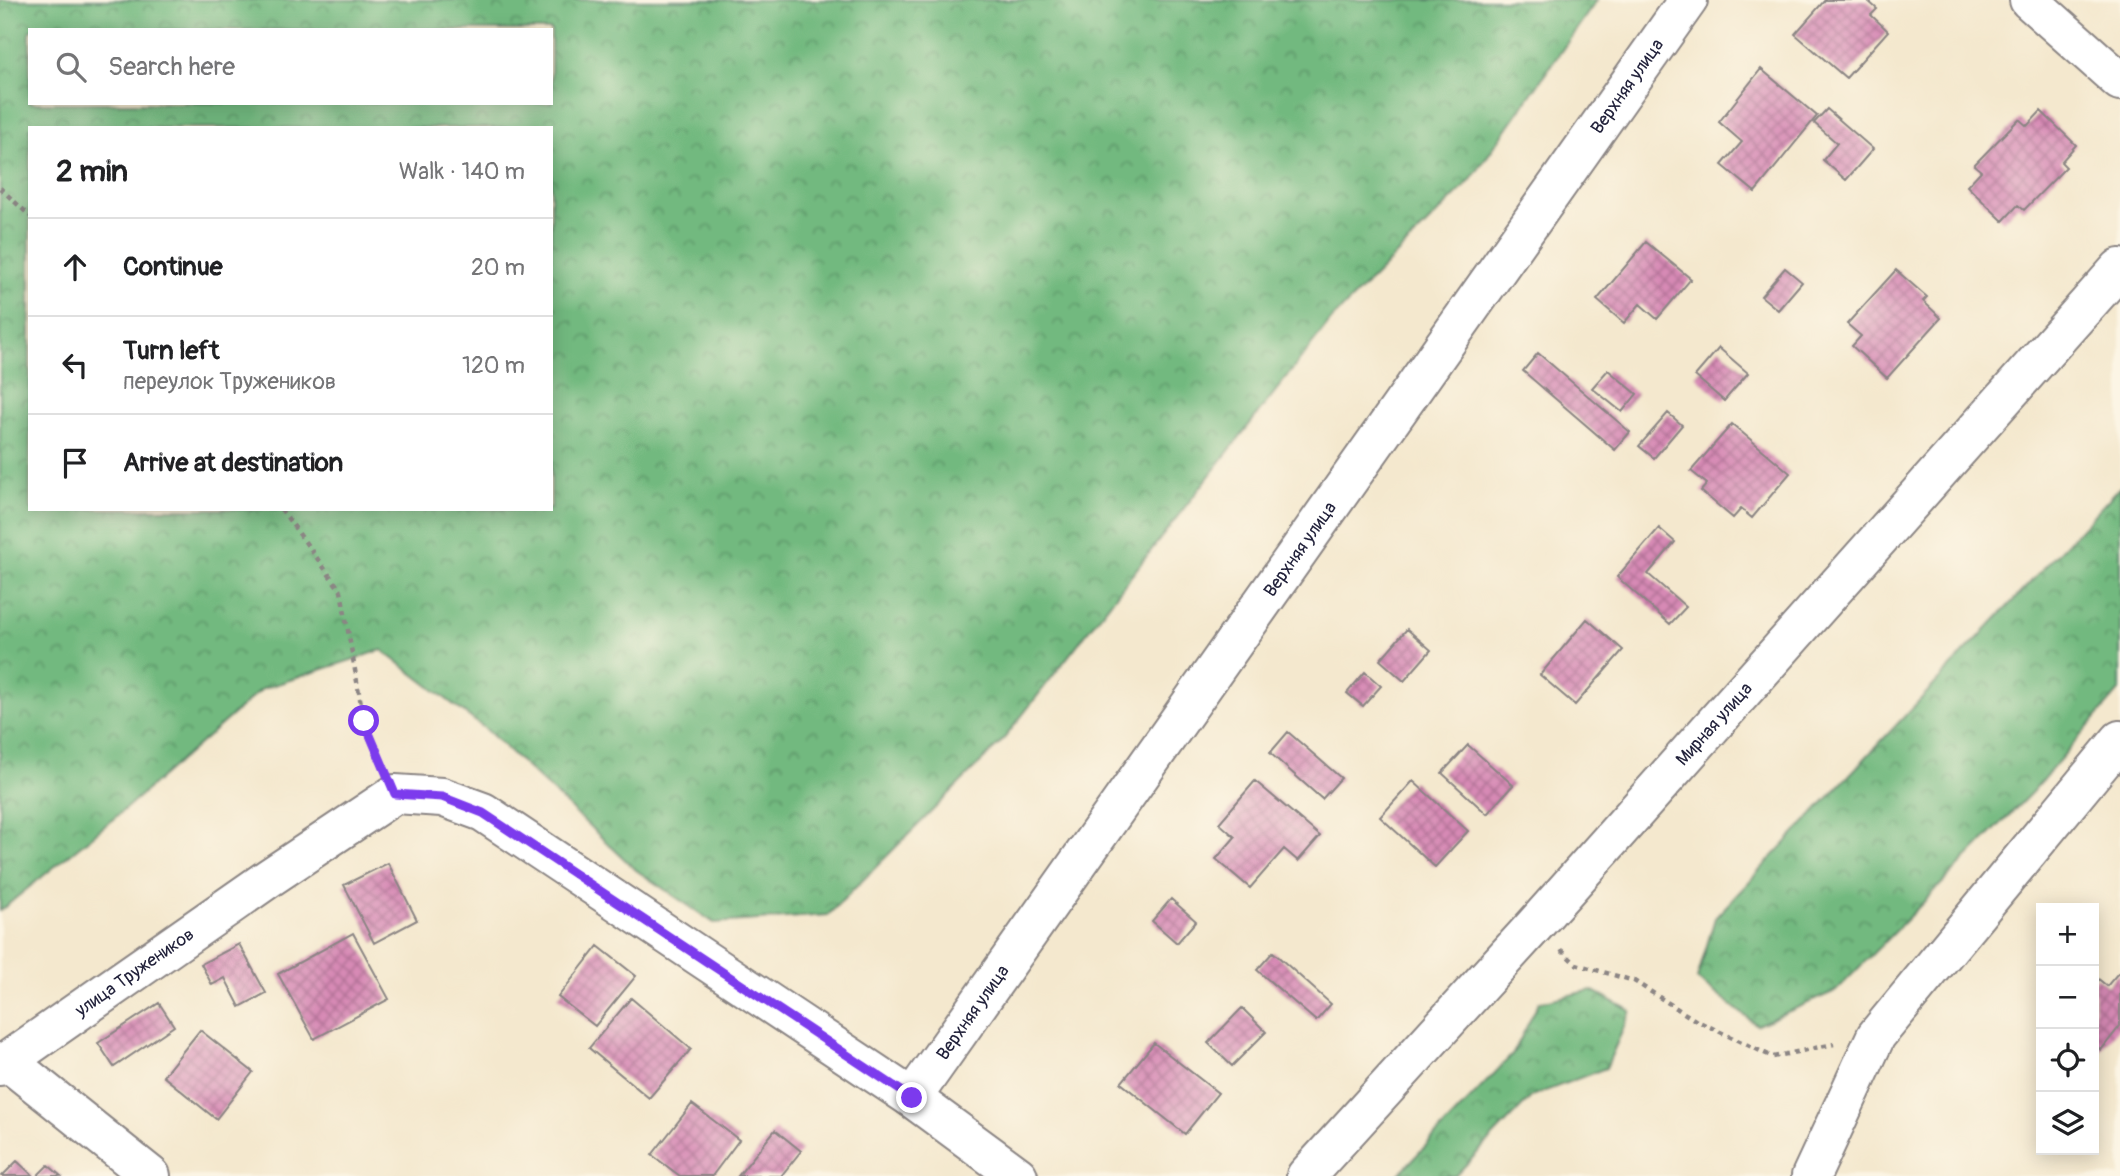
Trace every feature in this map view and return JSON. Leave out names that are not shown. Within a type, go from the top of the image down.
[{"type":"street","name":"Верхняя улица","points":[[912,1098],[1689,0]]},
{"type":"street","points":[[2029,0],[2120,81]]},
{"type":"street","name":"Мирная улица","points":[[1306,1176],[1534,926],[2120,268]]},
{"type":"street","points":[[1811,1176],[1876,1036],[2120,740]]},
{"type":"street","points":[[395,794],[442,797],[483,813],[912,1098],[1018,1176]]},
{"type":"street","name":"улица Тружеников","points":[[3,1063],[268,878],[395,794]]},
{"type":"street","points":[[3,1063],[151,1176]]},
{"type":"path","points":[[0,188],[28,214]]},
{"type":"path","points":[[282,511],[341,591],[364,721],[395,794]]},
{"type":"path","points":[[1534,926],[1576,964],[1633,981],[1695,1020],[1773,1057],[1876,1036]]},
{"type":"green space","points":[[0,0],[1597,0],[1470,181],[1332,319],[1002,741],[828,915],[714,923],[636,870],[488,731],[382,650],[262,689],[118,815],[0,911]]},
{"type":"green space","points":[[2120,487],[2120,690],[2032,792],[1836,991],[1757,1025],[1697,979],[1715,918]]},
{"type":"green space","points":[[1592,990],[1631,1011],[1606,1068],[1532,1096],[1455,1176],[1397,1176],[1513,1054],[1539,1002]]},
{"type":"building","points":[[1825,0],[1867,0],[1877,9],[1871,15],[1888,31],[1846,78],[1795,34]]},
{"type":"building","points":[[1761,69],[1817,116],[1755,192],[1722,165],[1742,142],[1719,122]]},
{"type":"building","points":[[1827,109],[1873,149],[1846,180],[1823,160],[1837,143],[1814,123]]},
{"type":"building","points":[[2041,111],[2076,145],[2061,162],[2066,167],[2024,210],[2018,205],[2003,221],[1967,186],[1981,171],[1974,165],[2019,119],[2027,126]]},
{"type":"building","points":[[1646,242],[1691,279],[1657,319],[1640,304],[1624,323],[1597,300]]},
{"type":"building","points":[[1785,268],[1802,282],[1778,310],[1761,296]]},
{"type":"building","points":[[1896,270],[1927,297],[1923,301],[1941,318],[1887,378],[1852,346],[1861,336],[1847,324]]},
{"type":"building","points":[[1719,348],[1748,373],[1724,401],[1695,376]]},
{"type":"building","points":[[1538,353],[1630,432],[1615,450],[1523,371]]},
{"type":"building","points":[[1608,370],[1637,394],[1622,412],[1592,388]]},
{"type":"building","points":[[1668,413],[1682,425],[1654,458],[1639,446]]},
{"type":"building","points":[[1732,424],[1790,473],[1752,518],[1741,509],[1733,518],[1701,491],[1707,484],[1691,471]]},
{"type":"building","points":[[1659,528],[1675,542],[1648,574],[1686,607],[1670,624],[1617,577]]},
{"type":"building","points":[[1587,619],[1623,650],[1575,705],[1540,675]]},
{"type":"building","points":[[1407,629],[1431,650],[1404,681],[1380,660]]},
{"type":"building","points":[[1365,672],[1381,686],[1363,706],[1347,693]]},
{"type":"building","points":[[1288,732],[1341,778],[1322,799],[1270,753]]},
{"type":"building","points":[[1468,745],[1513,785],[1487,814],[1442,773]]},
{"type":"building","points":[[1255,781],[1320,836],[1298,861],[1284,849],[1250,888],[1216,859],[1235,837],[1219,823]]},
{"type":"building","points":[[1413,781],[1468,831],[1435,867],[1380,817]]},
{"type":"building","points":[[388,863],[417,920],[374,943],[344,885]]},
{"type":"building","points":[[1171,899],[1196,921],[1177,943],[1152,921]]},
{"type":"building","points":[[353,933],[389,999],[314,1039],[278,974]]},
{"type":"building","points":[[239,944],[266,993],[240,1007],[225,978],[212,985],[201,964]]},
{"type":"building","points":[[598,946],[636,976],[595,1026],[558,997]]},
{"type":"building","points":[[1273,952],[1331,1004],[1316,1021],[1257,970]]},
{"type":"building","points":[[2120,974],[2120,1026],[2101,1050],[2099,979],[2107,986]]},
{"type":"building","points":[[631,998],[691,1049],[649,1098],[589,1048]]},
{"type":"building","points":[[159,1003],[174,1026],[114,1067],[98,1043]]},
{"type":"building","points":[[1242,1008],[1266,1032],[1232,1066],[1208,1043]]},
{"type":"building","points":[[200,1030],[253,1072],[216,1119],[163,1076]]},
{"type":"building","points":[[1154,1043],[1218,1093],[1185,1134],[1121,1083]]},
{"type":"building","points":[[692,1104],[739,1140],[712,1176],[680,1176],[652,1155]]},
{"type":"building","points":[[775,1130],[801,1151],[781,1176],[738,1176]]},
{"type":"building","points":[[17,1161],[33,1176],[2,1176]]},
{"type":"building","points":[[48,1165],[61,1176],[37,1176]]},
{"type":"route","points":[[364,721],[395,794],[442,797],[483,813],[912,1098]]}]
